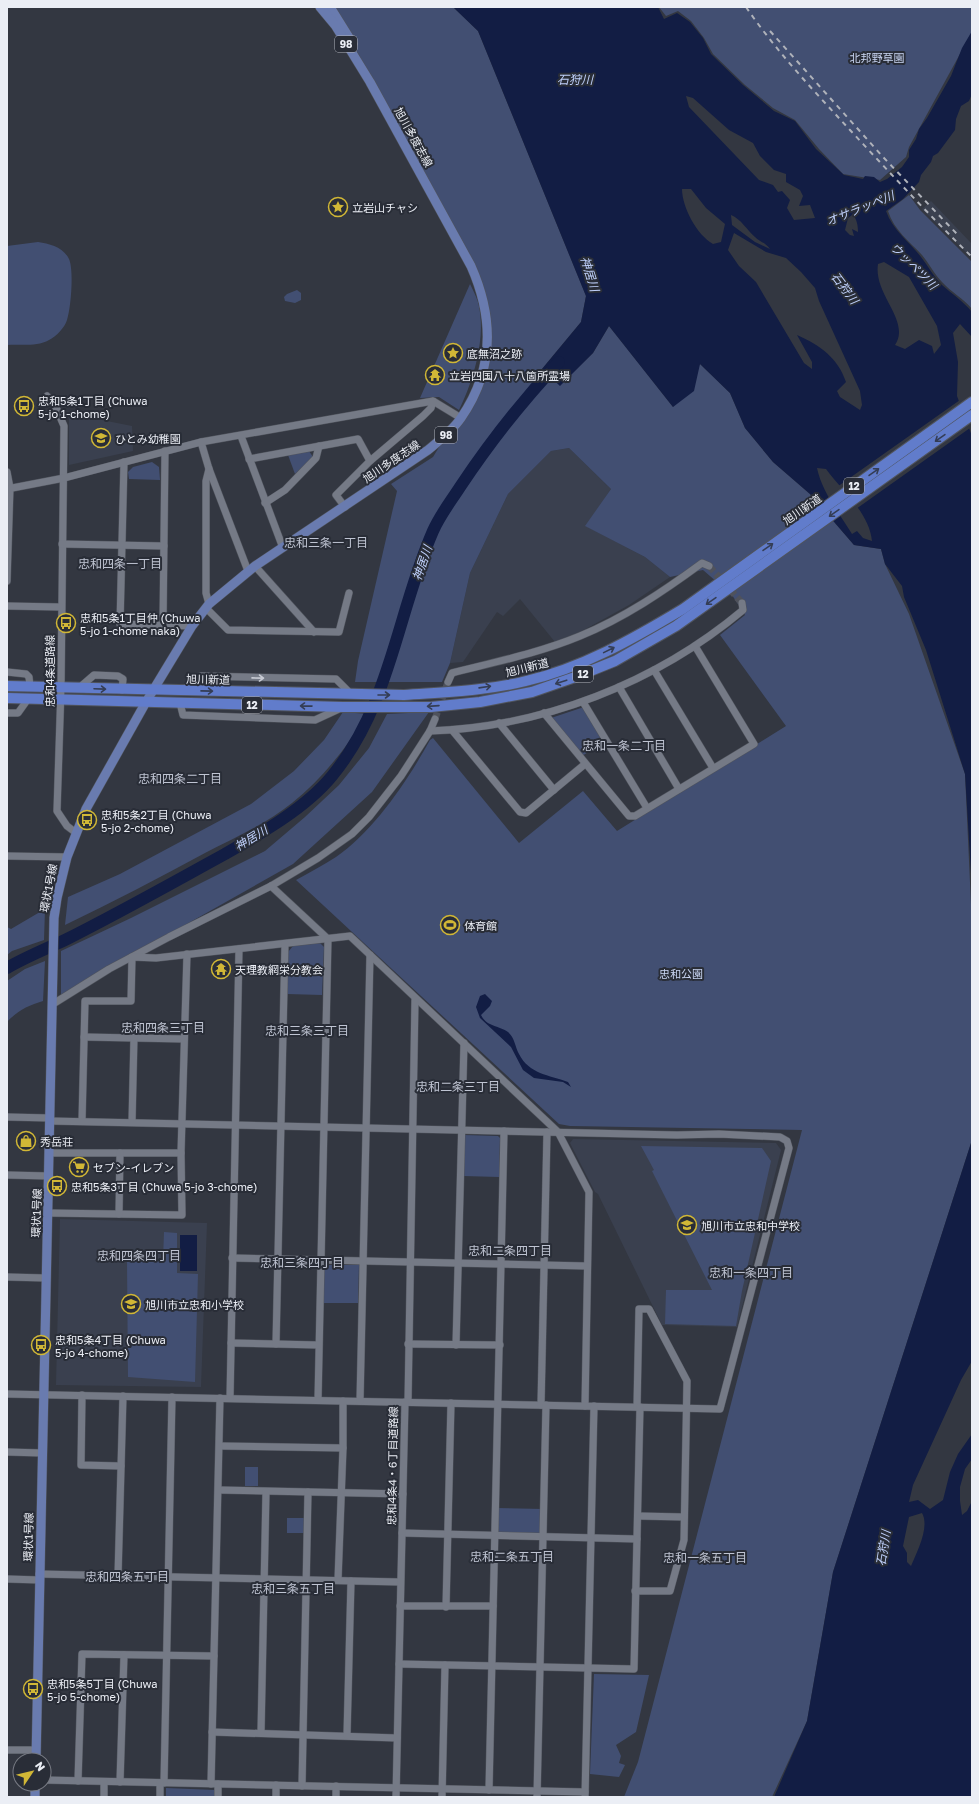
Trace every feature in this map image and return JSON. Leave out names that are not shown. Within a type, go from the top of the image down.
[{"type":"highway","name":"旭川新道","points":[[7,686],[122,690],[404,695],[457,692],[525,682],[576,666],[638,636],[682,609],[972,402]]},
{"type":"highway","name":"旭川新道","points":[[7,698],[343,707],[431,707],[480,702],[532,692],[578,676],[614,661],[645,645],[676,626],[972,415]]},
{"type":"main road","name":"旭川多度志線","points":[[154,690],[192,626],[208,606],[252,568],[284,548],[428,450],[447,434],[461,418],[473,398],[482,375],[488,352],[486,310],[480,286],[471,266],[370,82],[335,25],[320,7]]},
{"type":"main road","name":"旭川多度志線","points":[[330,7],[346,31],[366,69],[370,82]]},
{"type":"main road","name":"環状1号線","points":[[36,1750],[54,918],[57,898],[67,857],[86,809],[154,690]]},
{"type":"street","name":"忠和4条道路線","points":[[47,396],[55,405],[64,426],[60,607],[61,688],[57,811],[66,826],[76,832]]},
{"type":"street","points":[[345,507],[336,495],[370,461],[423,416],[431,408],[433,401]]},
{"type":"street","points":[[9,489],[64,478],[201,442],[433,401],[461,418]]},
{"type":"street","points":[[241,436],[265,503],[284,548]]},
{"type":"street","points":[[249,459],[358,439],[370,461]]},
{"type":"street","points":[[201,442],[209,468],[252,568],[314,632]]},
{"type":"street","points":[[265,503],[285,490],[316,458],[318,446]]},
{"type":"street","points":[[163,624],[165,451]]},
{"type":"street","points":[[124,462],[120,624],[192,626]]},
{"type":"street","points":[[209,468],[206,481],[206,593],[208,606],[228,630],[339,632],[349,593]]},
{"type":"street","points":[[7,472],[9,489],[7,581]]},
{"type":"street","points":[[62,544],[164,546]]},
{"type":"street","points":[[448,682],[452,673],[540,651],[581,636],[627,613],[671,586],[702,562],[709,566]]},
{"type":"street","points":[[430,731],[452,730],[499,723],[544,714],[582,702],[619,687],[654,670],[695,646],[743,610],[742,603]]},
{"type":"street","points":[[7,606],[60,607]]},
{"type":"street","points":[[544,714],[629,816],[635,816],[754,744],[695,646]]},
{"type":"street","points":[[654,670],[713,768]]},
{"type":"street","points":[[7,672],[26,674],[29,676],[30,686]]},
{"type":"street","points":[[182,691],[201,676],[336,679],[351,694]]},
{"type":"street","points":[[619,687],[680,789]]},
{"type":"street","points":[[7,713],[18,713],[28,699]]},
{"type":"street","points":[[582,702],[647,808]]},
{"type":"street","points":[[53,1004],[132,957],[271,886],[318,858],[352,834],[369,817],[401,776],[430,731],[435,719]]},
{"type":"street","points":[[499,723],[554,790]]},
{"type":"street","points":[[452,730],[520,812],[526,814],[585,764]]},
{"type":"street","points":[[7,856],[67,857]]},
{"type":"street","points":[[271,886],[328,939],[318,1400]]},
{"type":"street","points":[[132,957],[156,958],[350,936],[415,1000],[464,1043],[558,1132],[589,1192],[585,1406]]},
{"type":"street","points":[[276,1344],[285,944]]},
{"type":"street","points":[[230,1398],[239,948]]},
{"type":"street","points":[[48,1213],[182,1215],[181,1153],[187,954]]},
{"type":"street","points":[[360,1401],[370,955]]},
{"type":"street","points":[[82,1121],[84,1001],[132,1001],[132,957]]},
{"type":"street","points":[[7,1117],[82,1121],[281,1125],[366,1128],[413,1129],[461,1130],[547,1132],[558,1132],[778,1137],[786,1139],[789,1148],[788,1154],[720,1409],[406,1402],[413,1129],[415,1000]]},
{"type":"street","points":[[84,1037],[184,1039]]},
{"type":"street","points":[[132,1122],[134,1037]]},
{"type":"street","points":[[456,1345],[464,1043]]},
{"type":"street","points":[[489,1790],[504,1131]]},
{"type":"street","points":[[537,1794],[543,1537],[544,1265],[547,1132]]},
{"type":"street","points":[[50,1153],[181,1153]]},
{"type":"street","points":[[119,1214],[120,1153]]},
{"type":"street","points":[[7,1175],[49,1176]]},
{"type":"street","points":[[232,1258],[587,1266]]},
{"type":"street","points":[[7,1277],[46,1278]]},
{"type":"street","points":[[399,1664],[634,1669],[637,1539],[638,1516],[640,1309],[649,1309],[687,1381],[684,1540],[670,1590],[636,1591]]},
{"type":"street","points":[[231,1343],[318,1345]]},
{"type":"street","points":[[408,1344],[500,1345]]},
{"type":"street","name":"忠和4条4・6丁目道路線","points":[[7,1394],[406,1402],[402,1494],[396,1797]]},
{"type":"street","points":[[82,1395],[81,1465],[121,1466]]},
{"type":"street","points":[[118,1576],[123,1396]]},
{"type":"street","points":[[160,1797],[162,1783],[166,1656],[172,1397]]},
{"type":"street","points":[[218,1797],[215,1784],[212,1732],[219,1490],[220,1398]]},
{"type":"street","points":[[338,1580],[343,1448],[343,1401]]},
{"type":"street","points":[[446,1607],[451,1403]]},
{"type":"street","points":[[52,1780],[396,1787],[489,1790],[537,1794],[585,1794],[594,1406]]},
{"type":"street","points":[[220,1446],[343,1448]]},
{"type":"street","points":[[7,1452],[42,1453]]},
{"type":"street","points":[[219,1490],[402,1494]]},
{"type":"street","points":[[261,1733],[266,1492]]},
{"type":"street","points":[[302,1786],[308,1492]]},
{"type":"street","points":[[638,1516],[684,1517]]},
{"type":"street","points":[[402,1533],[637,1539]]},
{"type":"street","points":[[7,1579],[118,1576],[400,1582]]},
{"type":"street","points":[[347,1735],[351,1581]]},
{"type":"street","points":[[400,1606],[493,1606]]},
{"type":"street","points":[[78,1781],[82,1654],[214,1656]]},
{"type":"street","points":[[120,1782],[124,1655]]},
{"type":"street","points":[[442,1797],[445,1665]]},
{"type":"street","points":[[212,1732],[347,1735],[397,1738]]},
{"type":"street","points":[[7,1750],[36,1750]]},
{"type":"street","points":[[104,1782],[104,1797]]},
{"type":"street","points":[[276,1785],[276,1797]]},
{"type":"street","points":[[336,1786],[336,1797]]},
{"type":"shaded area","points":[[931,201],[972,244],[972,258],[922,209]]},
{"type":"shaded area","name":"ひとみ幼稚園","points":[[72,414],[132,426],[133,451],[69,465],[69,415]]},
{"type":"shaded area","points":[[569,448],[611,489],[586,526],[645,557],[670,577],[629,605],[573,636],[555,642],[520,599],[503,616],[497,612],[463,662],[450,663],[470,573],[508,494],[551,451]]},
{"type":"shaded area","name":"旭川市立忠和中学校","points":[[573,1139],[776,1143],[781,1150],[737,1327],[662,1325],[598,1194],[595,1192],[570,1143]]},
{"type":"shaded area","name":"旭川市立忠和小学校","points":[[60,1219],[207,1223],[201,1387],[56,1385]]},
{"type":"green space","name":"忠和公園","points":[[330,7],[453,7],[478,31],[586,296],[581,322],[542,369],[560,385],[593,353],[609,326],[673,407],[700,364],[730,393],[745,428],[773,462],[810,494],[854,545],[881,549],[885,564],[909,614],[965,774],[972,926],[971,1143],[833,1572],[807,1721],[772,1797],[624,1797],[638,1762],[802,1130],[570,1126],[559,1124],[296,880],[336,857],[364,833],[401,788],[430,740],[433,738],[519,843],[583,791],[617,831],[786,726],[720,635],[745,615],[732,595],[703,570],[670,577],[645,557],[585,526],[611,489],[569,448],[551,451],[508,494],[470,573],[450,663],[442,682],[355,682],[358,661],[397,491],[391,484],[433,457],[447,434],[461,418],[488,351],[480,286],[346,31]]},
{"type":"green space","name":"北邦野草園","points":[[659,7],[972,7],[972,32],[909,147],[906,157],[880,180],[843,174],[819,149],[795,120],[773,108],[745,85],[713,54],[704,38],[691,21],[678,11],[666,16]]},
{"type":"green space","points":[[909,195],[920,210],[972,262],[972,309],[939,279],[922,255],[902,235],[894,224],[888,211]]},
{"type":"green space","points":[[38,242],[52,245],[60,249],[69,259],[71,264],[70,307],[67,320],[62,329],[52,339],[39,344],[7,345],[7,246]]},
{"type":"green space","points":[[470,284],[478,302],[481,329],[480,343],[478,357],[470,385],[459,410],[439,397],[420,398]]},
{"type":"green space","points":[[297,290],[301,293],[301,300],[295,303],[285,301],[284,297],[287,294]]},
{"type":"green space","points":[[309,451],[313,457],[295,474],[288,455]]},
{"type":"green space","points":[[152,462],[159,467],[160,480],[129,479],[128,472],[133,467]]},
{"type":"green space","points":[[584,707],[604,742],[582,756],[551,718]]},
{"type":"green space","points":[[343,712],[368,714],[351,739],[324,773],[282,811],[250,830],[136,890],[65,925],[68,897],[120,874],[251,804],[294,771],[324,740]]},
{"type":"green space","points":[[429,712],[372,792],[293,864],[61,995],[61,951],[265,851],[305,817],[339,785],[369,748],[387,714]]},
{"type":"green space","points":[[45,909],[44,940],[12,951],[7,955],[7,927],[11,929]]},
{"type":"green space","points":[[320,943],[324,947],[322,995],[287,994],[288,952],[293,946]]},
{"type":"green space","points":[[45,961],[43,1001],[24,1009],[7,1022],[7,981],[25,969]]},
{"type":"green space","points":[[464,1135],[498,1136],[500,1138],[499,1177],[463,1176]]},
{"type":"green space","points":[[641,1146],[762,1148],[771,1161],[742,1291],[736,1326],[665,1324],[666,1290],[712,1290]]},
{"type":"green space","points":[[164,1232],[177,1233],[177,1273],[198,1274],[195,1382],[128,1377],[127,1261],[163,1261]]},
{"type":"green space","points":[[324,1265],[359,1265],[358,1303],[323,1303]]},
{"type":"green space","points":[[245,1467],[258,1467],[258,1486],[245,1486]]},
{"type":"green space","points":[[495,1508],[543,1509],[543,1537],[494,1536]]},
{"type":"green space","points":[[287,1518],[304,1518],[304,1533],[287,1533]]},
{"type":"green space","points":[[594,1674],[649,1675],[636,1732],[616,1745],[621,1756],[619,1763],[625,1765],[619,1777],[590,1774]]},
{"type":"green space","points":[[166,1788],[215,1790],[214,1797],[166,1797]]},
{"type":"water","name":"石狩川","points":[[453,7],[658,7],[664,19],[677,13],[690,22],[703,38],[711,54],[743,85],[774,111],[795,121],[816,149],[844,175],[863,179],[865,176],[874,177],[880,182],[887,179],[902,167],[909,157],[909,150],[916,139],[919,129],[951,76],[962,48],[972,31],[972,94],[969,101],[961,106],[956,119],[955,130],[938,153],[933,156],[931,162],[921,175],[919,182],[903,199],[886,211],[897,230],[924,260],[939,282],[965,304],[972,312],[972,337],[960,324],[953,333],[958,362],[957,396],[972,436],[972,890],[965,774],[926,650],[904,597],[902,586],[885,564],[881,549],[854,545],[810,494],[773,462],[745,428],[730,393],[700,364],[694,391],[673,407],[609,326],[593,353],[560,386],[542,369],[581,322],[586,296],[478,31]],"holes":[[[686,96],[693,98],[729,130],[753,143],[760,156],[774,170],[786,174],[786,182],[800,190],[803,196],[799,206],[810,205],[815,218],[794,220],[787,208],[790,200],[782,191],[778,192],[773,185],[759,180],[689,107]],[[682,189],[691,189],[706,208],[725,224],[721,242],[713,244],[701,234],[692,220],[685,204]],[[731,215],[738,219],[755,237],[767,245],[770,249],[755,242],[732,225]],[[852,215],[854,216],[858,232],[852,229],[854,236],[850,235],[845,230],[848,218]],[[734,233],[766,252],[786,258],[815,288],[819,301],[860,391],[862,405],[860,410],[840,397],[837,391],[846,382],[843,374],[833,359],[821,348],[797,335],[812,362],[812,369],[804,363],[756,282],[739,266],[728,250]],[[884,262],[909,277],[937,326],[941,345],[934,354],[932,346],[919,340],[905,349],[895,345],[899,336],[898,325],[896,317],[883,292],[878,274],[878,264]],[[817,468],[826,469],[854,502],[866,521],[870,530],[872,541],[863,538],[857,531],[852,534],[823,485]]]},
{"type":"water","points":[[485,994],[492,1001],[490,1006],[481,1015],[483,1019],[510,1034],[519,1054],[528,1066],[540,1073],[568,1082],[571,1087],[563,1082],[534,1078],[523,1070],[511,1047],[480,1018],[476,1007],[480,996]]},
{"type":"water","name":"石狩川","points":[[972,1133],[972,1361],[961,1380],[913,1485],[909,1502],[918,1500],[930,1509],[943,1500],[950,1472],[958,1454],[972,1434],[972,1459],[965,1469],[960,1487],[960,1501],[962,1515],[967,1511],[972,1501],[972,1797],[774,1797],[807,1721],[833,1572],[971,1143]],"holes":[[[922,1513],[924,1519],[924,1532],[922,1540],[911,1566],[907,1562],[907,1553],[903,1546],[909,1517]]]},
{"type":"water","points":[[180,1235],[197,1235],[197,1271],[180,1271]]},
{"type":"pier","points":[[960,400],[970,428],[856,509],[837,487]]},
{"type":"waterway","name":"神居川","points":[[7,968],[105,919],[239,846],[282,820],[309,799],[332,776],[352,748],[368,719],[391,657],[421,562],[439,519],[471,470],[495,438],[519,407],[559,362]]},
{"type":"tunnel","points":[[709,566],[742,603]]},
{"type":"tunnel","points":[[435,719],[448,682]]},
{"type":"railway","points":[[746,7],[809,86],[910,194],[972,257]]},
{"type":"railway","points":[[770,31],[883,157],[957,234]]},
{"type":"place","name":"立岩山チャシ","points":[[338,207]]},
{"type":"place","name":"底無沼之跡","points":[[453,353]]},
{"type":"place","name":"立岩四国八十八箇所霊場","points":[[435,375]]},
{"type":"place","name":"忠和5条1丁目 (Chuwa 5-jo 1-chome)","points":[[24,406]]},
{"type":"place","name":"ひとみ幼稚園","points":[[101,438]]},
{"type":"place","name":"忠和5条1丁目仲 (Chuwa 5-jo 1-chome naka)","points":[[66,623]]},
{"type":"place","name":"忠和5条2丁目 (Chuwa 5-jo 2-chome)","points":[[87,820]]},
{"type":"place","name":"体育館","points":[[450,925]]},
{"type":"place","name":"天理教網栄分教会","points":[[221,969]]},
{"type":"place","name":"秀岳荘","points":[[26,1141]]},
{"type":"place","name":"セブン-イレブン","points":[[79,1167]]},
{"type":"place","name":"忠和5条3丁目 (Chuwa 5-jo 3-chome)","points":[[57,1186]]},
{"type":"place","name":"旭川市立忠和中学校","points":[[687,1225]]},
{"type":"place","name":"旭川市立忠和小学校","points":[[131,1304]]},
{"type":"place","name":"忠和5条4丁目 (Chuwa 5-jo 4-chome)","points":[[41,1345]]},
{"type":"place","name":"忠和5条5丁目 (Chuwa 5-jo 5-chome)","points":[[33,1689]]},
{"type":"district","name":"忠和三条一丁目","points":[[326,542]]},
{"type":"district","name":"忠和四条一丁目","points":[[120,563]]},
{"type":"district","name":"忠和一条二丁目","points":[[624,745]]},
{"type":"district","name":"忠和四条二丁目","points":[[180,778]]},
{"type":"district","name":"忠和四条三丁目","points":[[163,1027]]},
{"type":"district","name":"忠和三条三丁目","points":[[307,1030]]},
{"type":"district","name":"忠和二条三丁目","points":[[458,1086]]},
{"type":"district","name":"忠和二条四丁目","points":[[510,1250]]},
{"type":"district","name":"忠和四条四丁目","points":[[139,1255]]},
{"type":"district","name":"忠和三条四丁目","points":[[302,1262]]},
{"type":"district","name":"忠和一条四丁目","points":[[751,1272]]},
{"type":"district","name":"忠和二条五丁目","points":[[512,1556]]},
{"type":"district","name":"忠和一条五丁目","points":[[705,1557]]},
{"type":"district","name":"忠和四条五丁目","points":[[127,1576]]},
{"type":"district","name":"忠和三条五丁目","points":[[293,1588]]},
{"type":"water label","name":"オサラッペ川","points":[[860,208]]},
{"type":"water label","name":"ウッペツ川","points":[[914,266]]}]
